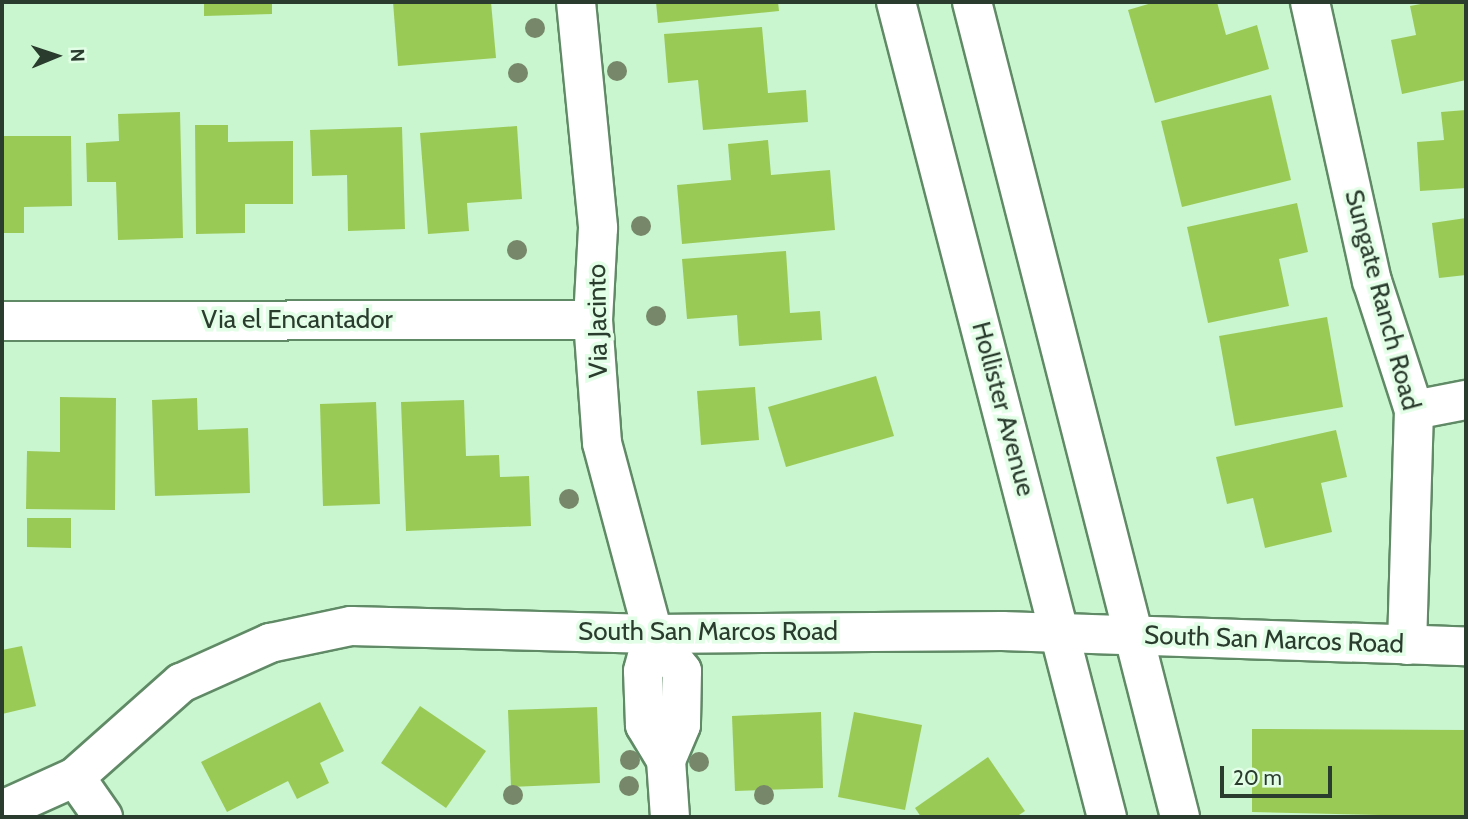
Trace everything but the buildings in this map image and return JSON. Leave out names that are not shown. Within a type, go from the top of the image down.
[{"type":"street","name":"Via Jacinto","points":[[576,2],[598,228],[593,320],[602,443],[653,634]]},
{"type":"street","name":"Hollister Avenue","points":[[896,2],[1062,633],[1107,817]]},
{"type":"street","points":[[972,2],[1180,817]]},
{"type":"street","name":"Sungate Ranch Road","points":[[1310,2],[1372,281],[1414,410],[1407,645]]},
{"type":"street","name":"Via el Encantador","points":[[2,321],[593,320]]},
{"type":"street","points":[[1414,410],[1466,400]]},
{"type":"street","name":"South San Marcos Road","points":[[2,810],[75,777],[181,683],[270,642],[351,626],[653,634],[1062,633],[1466,646]]},
{"type":"street","points":[[653,634],[643,671],[645,725],[666,760],[670,817]]},
{"type":"street","points":[[75,777],[103,817]]}]
